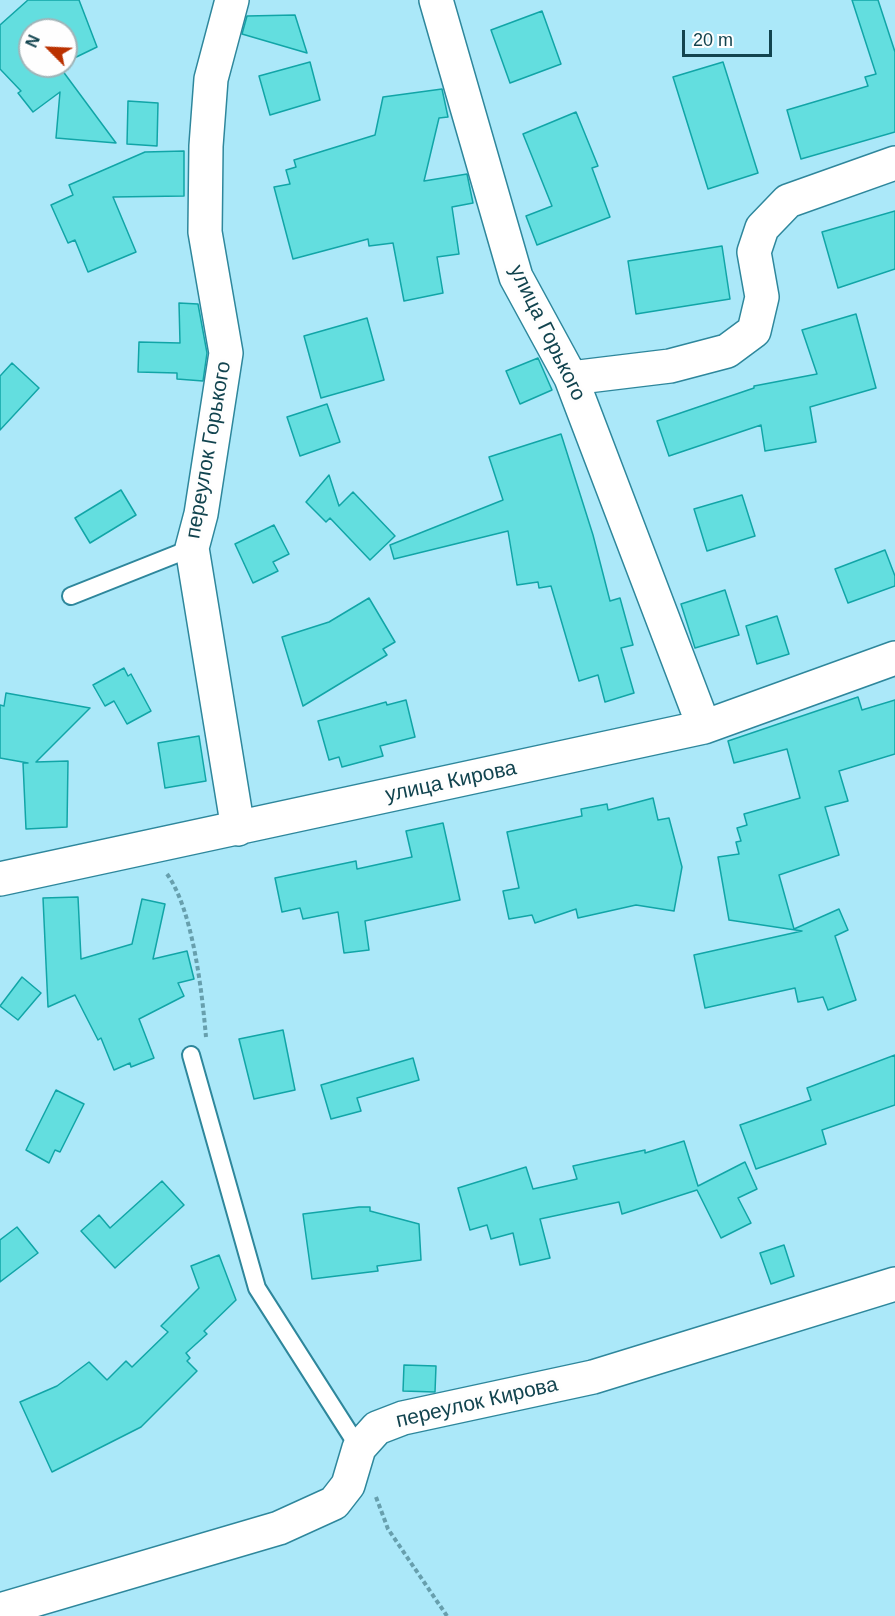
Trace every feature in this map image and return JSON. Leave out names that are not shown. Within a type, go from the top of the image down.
[{"type":"street","name":"переулок Горького","points":[[232,0],[211,79],[206,146],[205,232],[226,353],[201,514],[192,548],[238,829]]},
{"type":"street","name":"улица Горького","points":[[436,0],[516,277],[571,378],[704,727]]},
{"type":"street","points":[[571,378],[670,366],[727,351],[754,331],[762,297],[754,252],[762,228],[788,201],[895,163]]},
{"type":"street","name":"улица Кирова","points":[[0,879],[704,727],[895,658]]},
{"type":"street","name":"переулок Кирова","points":[[0,1610],[288,1524],[334,1503],[348,1485],[359,1448],[377,1428],[403,1418],[593,1377],[895,1284]]},
{"type":"lane","points":[[71,596],[192,548]]},
{"type":"lane","points":[[191,1055],[257,1288],[359,1448]]},
{"type":"path","points":[[148,848],[172,881],[186,915],[201,989],[206,1037],[196,1073]]},
{"type":"path","points":[[359,1448],[388,1529],[447,1616]]},
{"type":"building","points":[[28,0],[79,0],[97,47],[78,56],[78,18],[18,18],[18,78],[68,78],[116,143],[56,138],[60,92],[33,112],[18,93],[21,91],[0,69],[0,25]]},
{"type":"building","points":[[852,0],[878,0],[895,52],[895,132],[801,159],[787,110],[868,86],[865,77],[876,74]]},
{"type":"building","points":[[542,11],[561,64],[510,83],[491,30]]},
{"type":"building","points":[[295,15],[307,53],[242,34],[247,16]]},
{"type":"building","points":[[310,62],[320,100],[270,115],[259,76]]},
{"type":"building","points":[[723,62],[758,173],[708,189],[673,77]]},
{"type":"building","points":[[442,89],[448,117],[439,118],[424,181],[467,174],[473,203],[452,207],[459,254],[437,257],[443,293],[404,301],[393,243],[369,246],[368,239],[293,259],[274,187],[290,184],[286,170],[296,167],[294,160],[375,135],[383,97]]},
{"type":"building","points":[[128,101],[158,103],[157,146],[127,144]]},
{"type":"building","points":[[576,112],[598,166],[592,168],[610,217],[537,245],[526,216],[552,206],[523,134]]},
{"type":"building","points":[[184,151],[184,196],[113,197],[136,252],[88,272],[75,240],[68,243],[51,205],[73,195],[69,185],[145,152]]},
{"type":"building","points":[[895,211],[895,269],[838,288],[822,232]]},
{"type":"building","points":[[722,246],[730,299],[636,314],[628,261]]},
{"type":"building","points":[[179,303],[198,304],[207,353],[203,381],[177,379],[177,373],[138,372],[139,342],[180,343]]},
{"type":"building","points":[[856,314],[876,388],[810,407],[816,442],[765,451],[761,425],[669,456],[657,421],[754,388],[754,386],[817,374],[802,330]]},
{"type":"building","points":[[367,318],[384,380],[321,398],[304,336]]},
{"type":"building","points":[[538,358],[552,390],[520,404],[506,371]]},
{"type":"building","points":[[12,363],[39,388],[0,430],[0,376]]},
{"type":"building","points":[[327,404],[340,442],[300,456],[287,417]]},
{"type":"building","points":[[561,434],[593,535],[610,601],[620,598],[633,645],[621,648],[634,693],[605,702],[598,675],[579,681],[551,586],[539,588],[538,582],[517,585],[508,531],[394,559],[390,545],[503,500],[489,457]]},
{"type":"building","points":[[329,475],[339,506],[353,492],[395,536],[370,560],[330,518],[326,522],[306,502]]},
{"type":"building","points":[[121,490],[136,515],[90,543],[75,518]]},
{"type":"building","points":[[742,495],[755,536],[707,551],[694,509]]},
{"type":"building","points":[[274,525],[289,554],[273,562],[278,571],[253,583],[235,544]]},
{"type":"building","points":[[885,550],[895,576],[895,586],[848,603],[835,569]]},
{"type":"building","points":[[725,590],[739,635],[695,648],[681,604]]},
{"type":"building","points":[[369,598],[395,642],[383,649],[387,655],[303,706],[282,637],[329,622]]},
{"type":"building","points":[[777,616],[789,654],[757,664],[746,626]]},
{"type":"building","points":[[124,668],[128,676],[131,674],[151,711],[127,724],[114,701],[105,706],[93,685]]},
{"type":"building","points":[[6,693],[90,708],[36,762],[68,761],[67,827],[26,829],[23,763],[28,763],[0,758],[0,705],[4,706]]},
{"type":"building","points":[[858,697],[862,710],[895,700],[895,754],[839,771],[848,801],[825,807],[839,855],[779,875],[794,929],[839,909],[848,930],[835,936],[856,1000],[828,1010],[823,997],[798,1002],[795,988],[705,1008],[694,955],[802,931],[729,920],[718,857],[739,854],[736,842],[741,841],[737,828],[747,825],[744,814],[800,798],[787,749],[734,763],[728,741]]},
{"type":"building","points":[[406,700],[415,737],[380,746],[383,756],[342,767],[339,757],[329,760],[318,721],[386,702],[387,705]]},
{"type":"building","points":[[199,736],[206,781],[165,788],[158,743]]},
{"type":"building","points":[[653,798],[658,820],[669,818],[682,867],[674,911],[636,905],[578,918],[576,909],[535,923],[532,915],[509,919],[503,891],[519,888],[507,832],[582,816],[581,809],[607,804],[608,810]]},
{"type":"building","points":[[443,823],[460,900],[365,921],[369,950],[344,953],[338,912],[303,919],[300,908],[282,912],[275,878],[356,861],[357,869],[412,857],[406,831]]},
{"type":"building","points":[[78,897],[81,959],[132,944],[142,899],[165,904],[153,959],[187,951],[194,979],[178,983],[184,996],[139,1019],[154,1058],[131,1067],[130,1063],[114,1070],[101,1038],[98,1040],[75,995],[48,1007],[43,898]]},
{"type":"building","points":[[22,977],[41,993],[18,1020],[0,1006]]},
{"type":"building","points":[[283,1030],[295,1090],[254,1099],[239,1039]]},
{"type":"building","points":[[895,1055],[895,1105],[822,1130],[826,1144],[756,1169],[740,1125],[811,1100],[807,1088]]},
{"type":"building","points":[[413,1058],[419,1080],[357,1098],[361,1111],[331,1119],[321,1085]]},
{"type":"building","points":[[56,1090],[84,1104],[60,1152],[55,1150],[49,1163],[26,1150]]},
{"type":"building","points":[[684,1141],[698,1186],[745,1162],[757,1189],[738,1198],[751,1223],[721,1238],[697,1190],[622,1214],[619,1202],[540,1219],[550,1258],[520,1265],[513,1233],[491,1239],[487,1225],[470,1230],[458,1188],[526,1167],[533,1189],[577,1179],[573,1166],[645,1150],[645,1153]]},
{"type":"building","points":[[162,1181],[184,1205],[115,1268],[81,1231],[99,1215],[110,1228]]},
{"type":"building","points":[[370,1207],[370,1211],[419,1224],[421,1260],[377,1266],[378,1271],[312,1279],[303,1214]]},
{"type":"building","points":[[17,1227],[38,1253],[0,1282],[0,1240]]},
{"type":"building","points":[[784,1245],[794,1276],[771,1284],[760,1253]]},
{"type":"building","points":[[219,1255],[236,1300],[204,1331],[207,1334],[186,1353],[190,1358],[187,1361],[197,1371],[141,1427],[52,1472],[20,1402],[57,1386],[89,1362],[107,1380],[126,1361],[132,1367],[168,1332],[161,1326],[199,1288],[191,1266]]},
{"type":"building","points":[[404,1365],[436,1366],[435,1392],[403,1391]]}]
